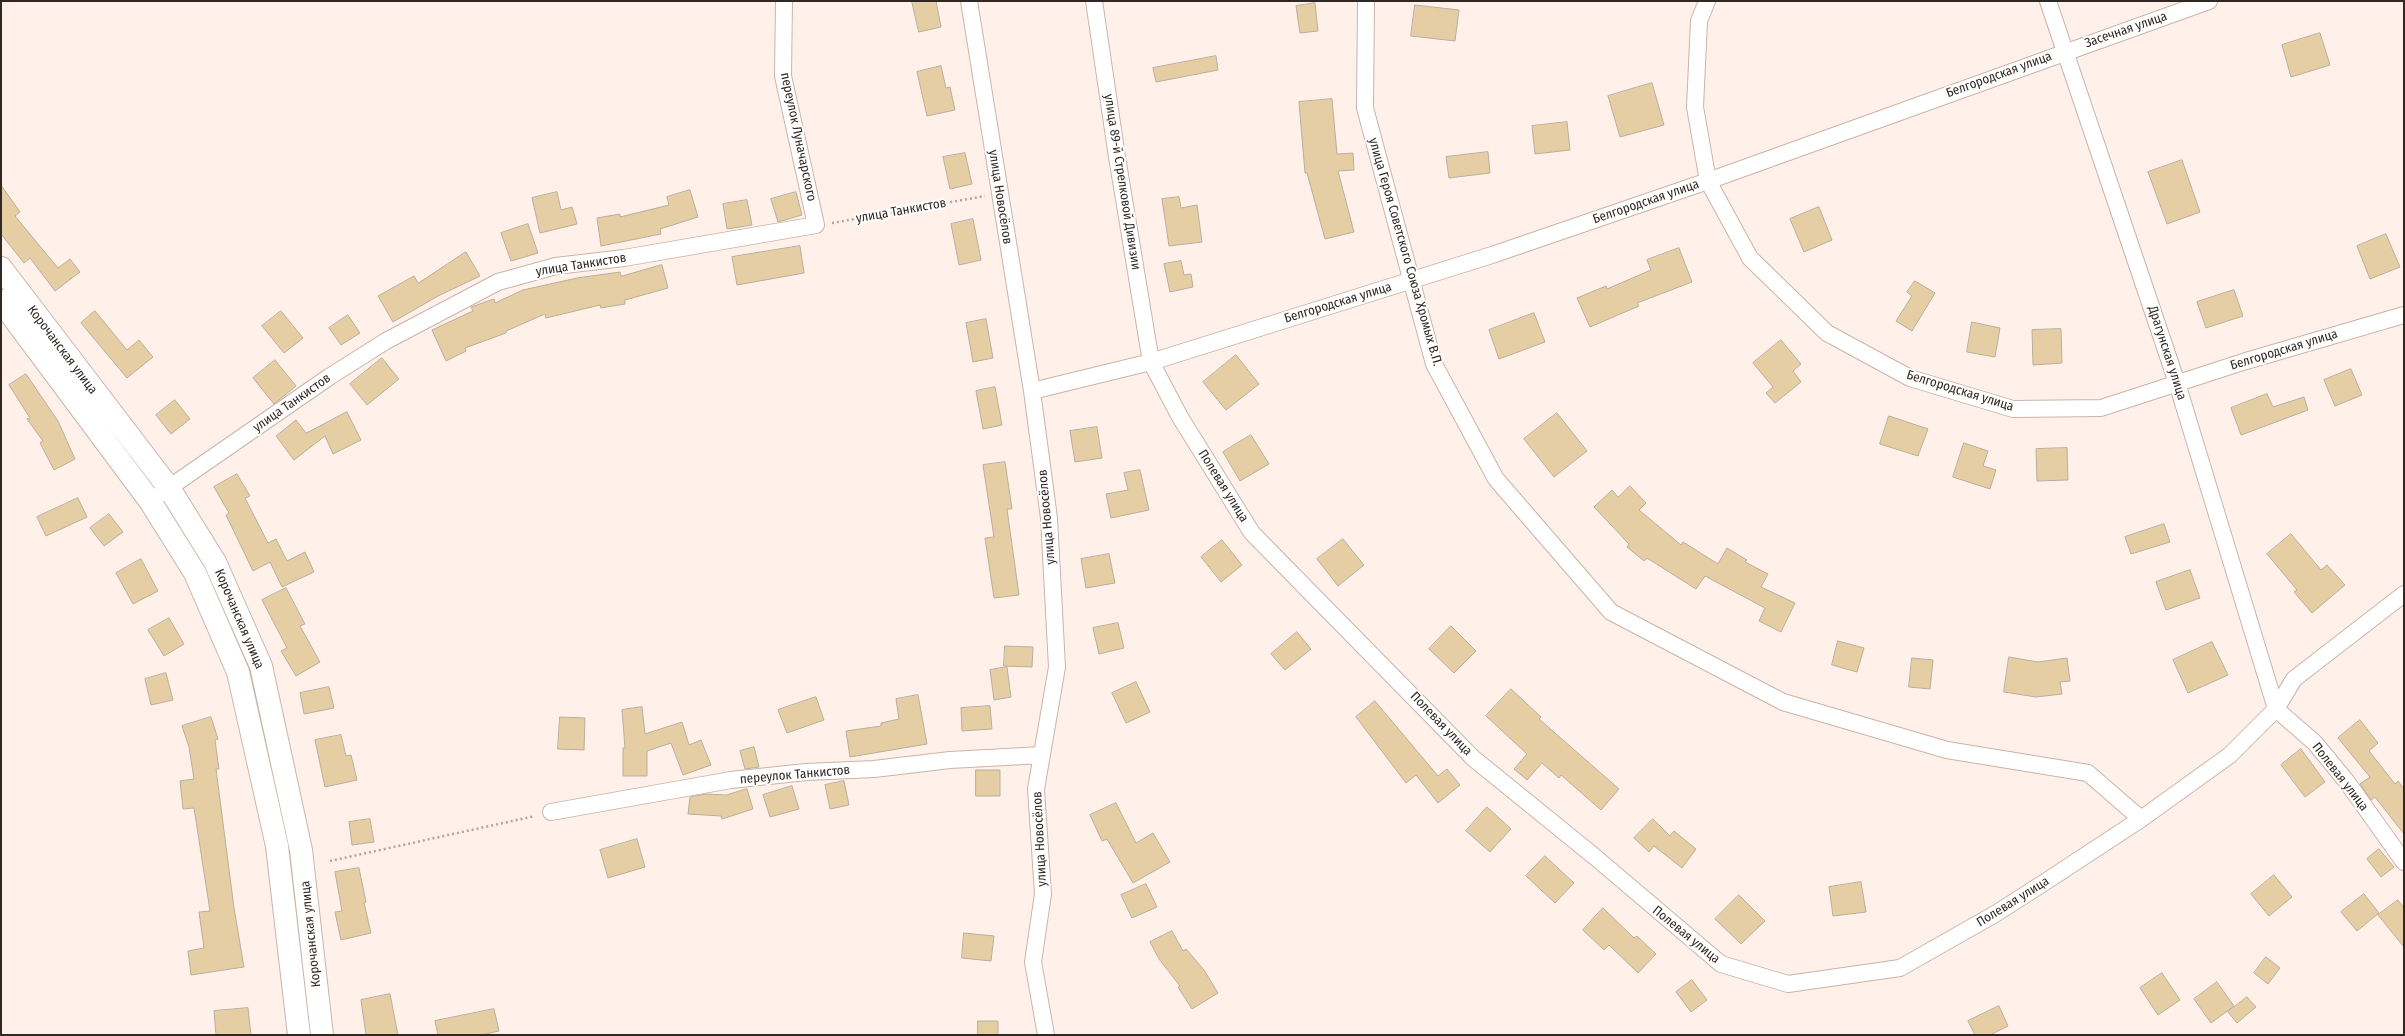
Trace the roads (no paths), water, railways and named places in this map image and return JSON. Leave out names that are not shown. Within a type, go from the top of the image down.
[{"type":"main road","name":"Корочанская улица","points":[[1,268],[169,488],[215,562],[261,666],[301,850],[322,1035]]},
{"type":"main road","name":"Корочанская улица","points":[[1,300],[150,501],[195,573],[238,672],[277,846],[299,1035]]},
{"type":"street","name":"переулок Луначарского","points":[[784,1],[783,76],[816,225]]},
{"type":"street","name":"улица Новосёлов","points":[[968,1],[1032,391],[1049,518],[1057,667],[1036,789],[1043,894],[1033,962],[1046,1035]]},
{"type":"street","name":"улица 89-й Стрелковой Дивизии","points":[[1094,1],[1117,157],[1151,362]]},
{"type":"street","name":"улица Героя Советского Союза Хромых В.П.","points":[[1366,1],[1365,108],[1396,218],[1410,281],[1434,364],[1496,479],[1611,612],[1783,702],[1947,750],[2088,773],[2141,819]]},
{"type":"street","name":"Белгородская улица","points":[[1707,1],[1699,21],[1695,107],[1708,181],[1750,258],[1827,334],[1910,378],[2013,409],[2101,408],[2177,383],[2404,315]]},
{"type":"street","name":"Драгунская улица","points":[[2048,1],[2177,383],[2276,709]]},
{"type":"street","name":"Засечная улица","points":[[2065,51],[2209,1]]},
{"type":"street","name":"Белгородская улица","points":[[1032,391],[1151,362],[1492,255],[1708,181],[2065,51]]},
{"type":"street","name":"улица Танкистов","points":[[150,501],[329,377],[386,341],[498,282],[556,266],[624,258],[816,225]]},
{"type":"street","name":"Полевая улица","points":[[1151,362],[1180,417],[1252,533],[1473,758],[1595,857],[1721,964],[1788,984],[1900,968],[1995,914],[2141,819],[2230,755],[2276,709],[2315,743],[2347,782],[2404,862]]},
{"type":"street","points":[[2276,709],[2294,678],[2404,594]]},
{"type":"street","name":"переулок Танкистов","points":[[551,812],[731,780],[806,772],[874,769],[950,760],[1042,755]]}]
